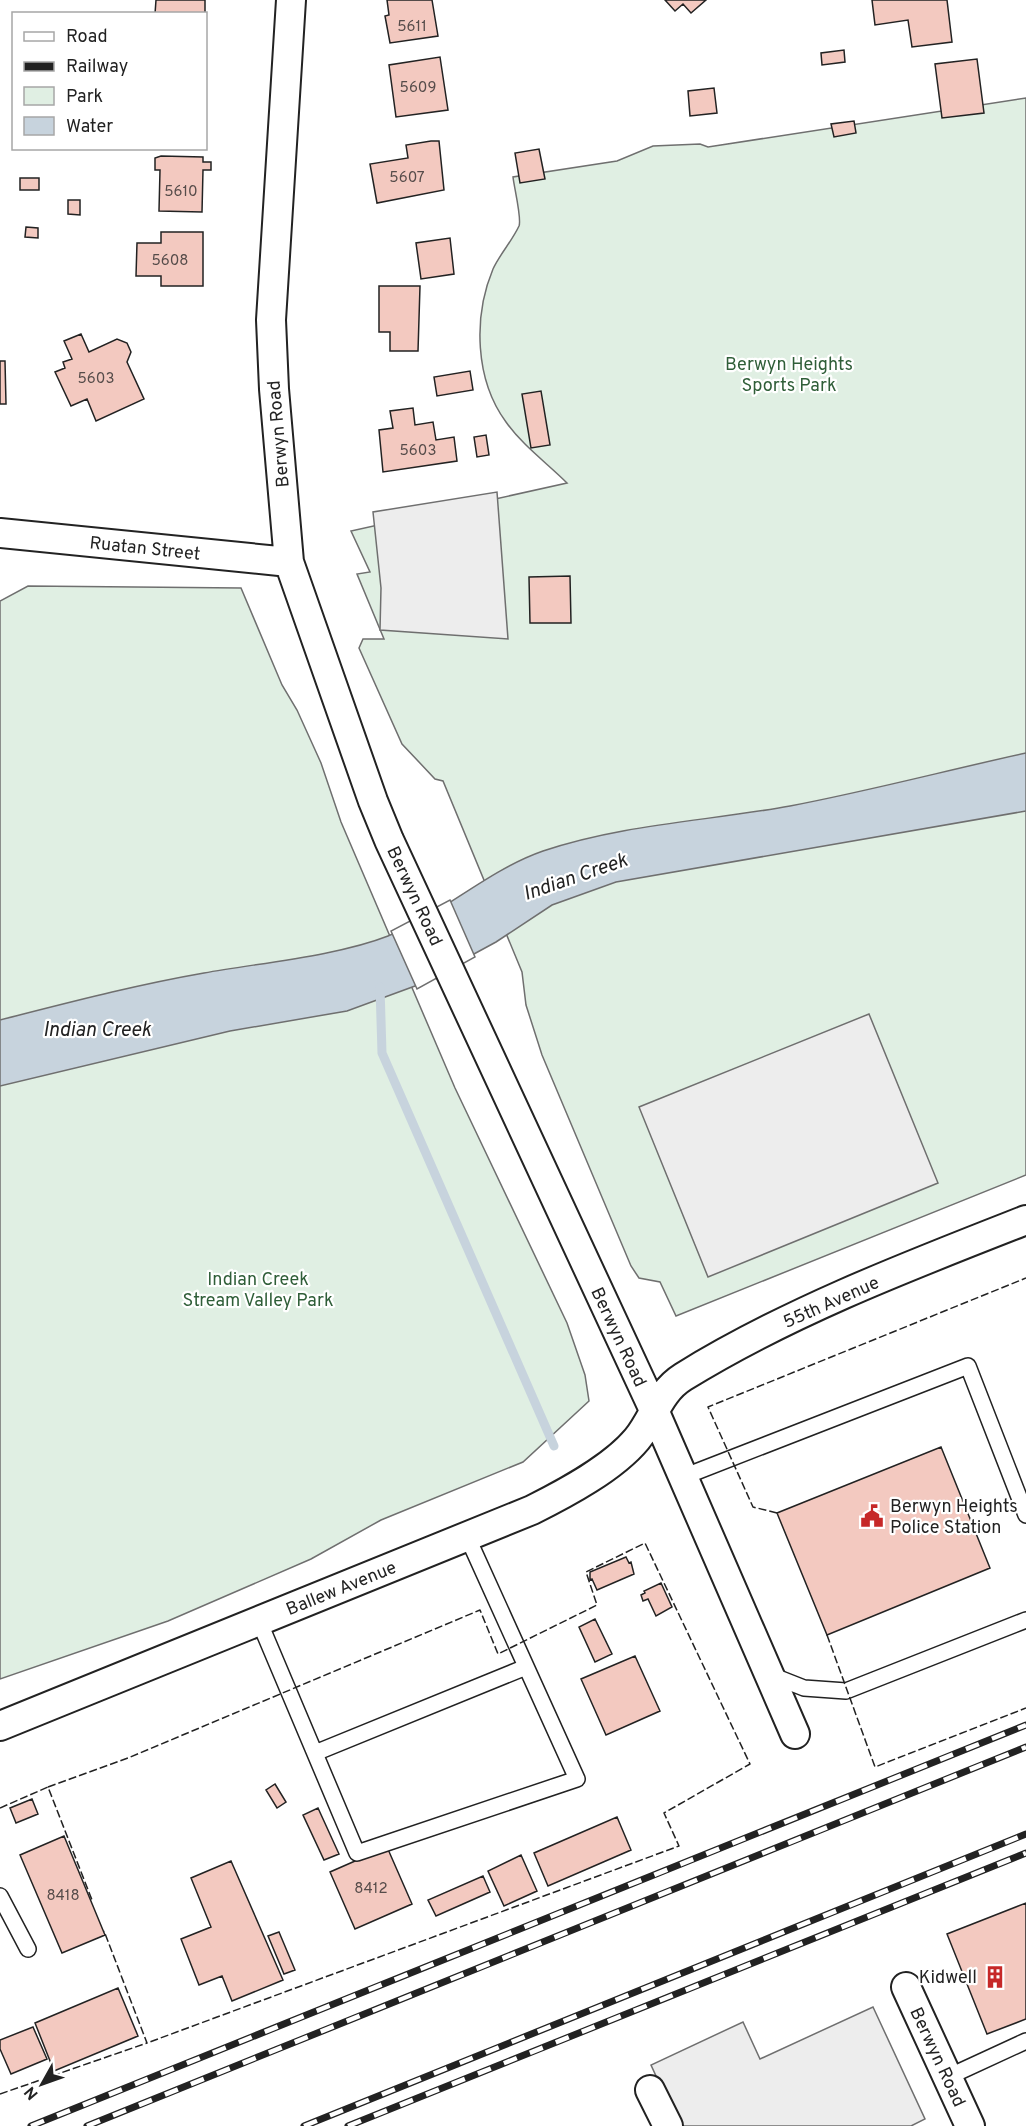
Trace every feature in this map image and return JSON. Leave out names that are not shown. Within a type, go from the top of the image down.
[{"type":"street","name":"Berwyn Road","points":[[291,0],[271,320],[274,389],[289,562],[373,801],[456,986],[654,1410],[795,1734]]},
{"type":"street","name":"Ruatan Street","points":[[1,534],[289,562]]},
{"type":"street","name":"55th Avenue","points":[[654,1410],[670,1387],[681,1378],[776,1326],[941,1253],[1026,1220]]},
{"type":"street","name":"Ballew Avenue","points":[[0,1726],[563,1495],[628,1448],[638,1438],[654,1410]]},
{"type":"street","name":"Berwyn Road","points":[[906,1987],[970,2126]]},
{"type":"street","points":[[650,2090],[668,2126]]},
{"type":"lane","points":[[683,1477],[968,1366],[1026,1515]]},
{"type":"lane","points":[[259,1621],[357,1853],[577,1779],[467,1536]]},
{"type":"lane","points":[[768,1674],[804,1688],[846,1691],[1026,1620]]},
{"type":"lane","points":[[315,1753],[526,1666]]},
{"type":"lane","points":[[0,1896],[28,1949]]},
{"type":"lane","points":[[948,2077],[1026,2041]]},
{"type":"green space","name":"Berwyn Heights Sports Park","points":[[1026,98],[1026,1175],[676,1316],[660,1282],[639,1278],[631,1266],[542,1055],[526,1005],[522,972],[443,781],[435,779],[402,744],[359,648],[363,639],[384,639],[357,574],[370,572],[351,531],[567,483],[527,447],[506,422],[488,387],[483,368],[480,348],[482,307],[493,269],[520,222],[513,177],[617,161],[653,146],[700,144],[708,147]]},
{"type":"green space","name":"Indian Creek Stream Valley Park","points":[[28,586],[241,588],[282,685],[297,710],[321,763],[341,822],[455,1088],[567,1323],[585,1375],[589,1401],[523,1462],[381,1520],[311,1559],[168,1621],[0,1679],[0,601]]},
{"type":"shaded area","points":[[497,492],[508,639],[380,630],[381,588],[373,512]]},
{"type":"shaded area","points":[[869,1014],[938,1183],[708,1277],[639,1107]]},
{"type":"shaded area","points":[[873,2007],[925,2119],[911,2126],[679,2126],[651,2065],[743,2022],[760,2059]]},
{"type":"water","name":"Indian Creek","points":[[1026,753],[1026,811],[616,882],[552,905],[496,942],[415,986],[347,1011],[230,1031],[0,1086],[0,1020],[152,983],[322,954],[368,943],[408,927],[522,859],[573,842],[635,829],[790,806]]},
{"type":"pier","points":[[450,900],[475,957],[417,989],[391,931]]},
{"type":"building","points":[[156,0],[205,0],[205,12],[155,12]]},
{"type":"building","points":[[387,0],[432,0],[438,36],[390,43],[385,16],[389,15]]},
{"type":"building","points":[[665,0],[706,0],[691,13],[683,4],[675,11]]},
{"type":"building","points":[[872,0],[947,0],[952,42],[912,47],[908,20],[875,25]]},
{"type":"building","points":[[844,50],[845,62],[822,65],[821,53]]},
{"type":"building","points":[[440,57],[448,110],[396,117],[389,65]]},
{"type":"building","points":[[977,59],[984,113],[942,118],[935,64]]},
{"type":"building","points":[[714,88],[717,113],[690,116],[688,91]]},
{"type":"building","points":[[854,121],[856,133],[834,137],[831,124]]},
{"type":"building","points":[[439,141],[444,190],[377,203],[370,164],[408,158],[406,145]]},
{"type":"building","points":[[539,149],[545,179],[520,183],[515,153]]},
{"type":"building","points":[[161,156],[203,157],[203,162],[211,162],[211,170],[203,170],[202,212],[159,211],[160,170],[155,170],[155,158]]},
{"type":"building","points":[[20,178],[39,178],[39,190],[20,190]]},
{"type":"building","points":[[68,200],[80,200],[80,215],[68,214]]},
{"type":"building","points":[[26,227],[38,228],[38,238],[25,237]]},
{"type":"building","points":[[161,232],[203,232],[203,286],[161,286],[161,276],[136,276],[137,243],[161,243]]},
{"type":"building","points":[[450,238],[454,274],[421,279],[416,243]]},
{"type":"building","points":[[379,286],[420,286],[418,351],[390,351],[390,332],[379,332]]},
{"type":"building","points":[[81,334],[89,352],[117,339],[127,343],[131,352],[127,362],[144,399],[96,421],[87,399],[71,406],[55,372],[65,368],[63,362],[72,359],[64,341]]},
{"type":"building","points":[[0,361],[5,361],[6,404],[0,404]]},
{"type":"building","points":[[470,371],[473,390],[437,396],[434,377]]},
{"type":"building","points":[[541,391],[550,445],[531,448],[522,394]]},
{"type":"building","points":[[413,408],[415,425],[433,422],[436,440],[454,437],[457,461],[383,472],[379,430],[393,428],[390,411]]},
{"type":"building","points":[[486,435],[489,455],[477,457],[474,437]]},
{"type":"building","points":[[570,576],[571,623],[530,623],[529,577]]},
{"type":"building","points":[[941,1447],[990,1568],[827,1635],[777,1513]]},
{"type":"building","points":[[626,1557],[629,1563],[631,1562],[634,1574],[597,1590],[592,1579],[590,1580],[590,1572]]},
{"type":"building","points":[[661,1583],[672,1607],[656,1616],[648,1599],[643,1601],[641,1595],[645,1593],[644,1591]]},
{"type":"building","points":[[595,1619],[612,1654],[595,1662],[579,1627]]},
{"type":"building","points":[[635,1656],[660,1711],[606,1735],[581,1679]]},
{"type":"building","points":[[275,1784],[286,1802],[277,1808],[266,1790]]},
{"type":"building","points":[[32,1799],[38,1814],[16,1823],[10,1808]]},
{"type":"building","points":[[318,1808],[339,1854],[324,1860],[303,1815]]},
{"type":"building","points":[[617,1817],[631,1850],[548,1886],[534,1853]]},
{"type":"building","points":[[64,1836],[105,1935],[62,1953],[20,1855]]},
{"type":"building","points":[[387,1847],[412,1904],[355,1929],[330,1872]]},
{"type":"building","points":[[521,1855],[537,1891],[504,1906],[488,1871]]},
{"type":"building","points":[[231,1861],[283,1980],[232,2001],[222,1976],[199,1985],[181,1939],[211,1927],[191,1878]]},
{"type":"building","points":[[483,1876],[490,1892],[436,1916],[428,1900]]},
{"type":"building","name":"Kidwell","points":[[1026,1903],[1026,2019],[987,2034],[947,1934]]},
{"type":"building","points":[[279,1932],[295,1970],[284,1974],[268,1936]]},
{"type":"building","points":[[118,1988],[138,2036],[54,2071],[35,2023]]},
{"type":"building","points":[[118,1988],[138,2036],[54,2071],[35,2023]]},
{"type":"building","points":[[33,2027],[47,2059],[11,2074],[0,2049],[0,2040]]},
{"type":"waterway","points":[[380,987],[382,1053],[554,1446]]},
{"type":"railway","points":[[31,2126],[1026,1725]]},
{"type":"railway","points":[[87,2126],[1026,1747]]},
{"type":"railway","points":[[304,2126],[1026,1834]]},
{"type":"railway","points":[[348,2126],[1026,1853]]},
{"type":"fence","points":[[777,1513],[753,1507],[708,1407],[1026,1278]]},
{"type":"fence","points":[[48,1787],[128,1758],[480,1610],[498,1654],[597,1605],[586,1572],[645,1543],[750,1764],[664,1813],[679,1846],[147,2043]]},
{"type":"fence","points":[[827,1635],[875,1767],[1026,1708]]},
{"type":"fence","points":[[0,1808],[48,1787],[92,1900]]},
{"type":"fence","points":[[0,2094],[147,2043],[104,1931]]},
{"type":"place","name":"Berwyn Heights Police Station","points":[[872,1516]]},
{"type":"place","name":"Kidwell","points":[[995,1977]]}]
